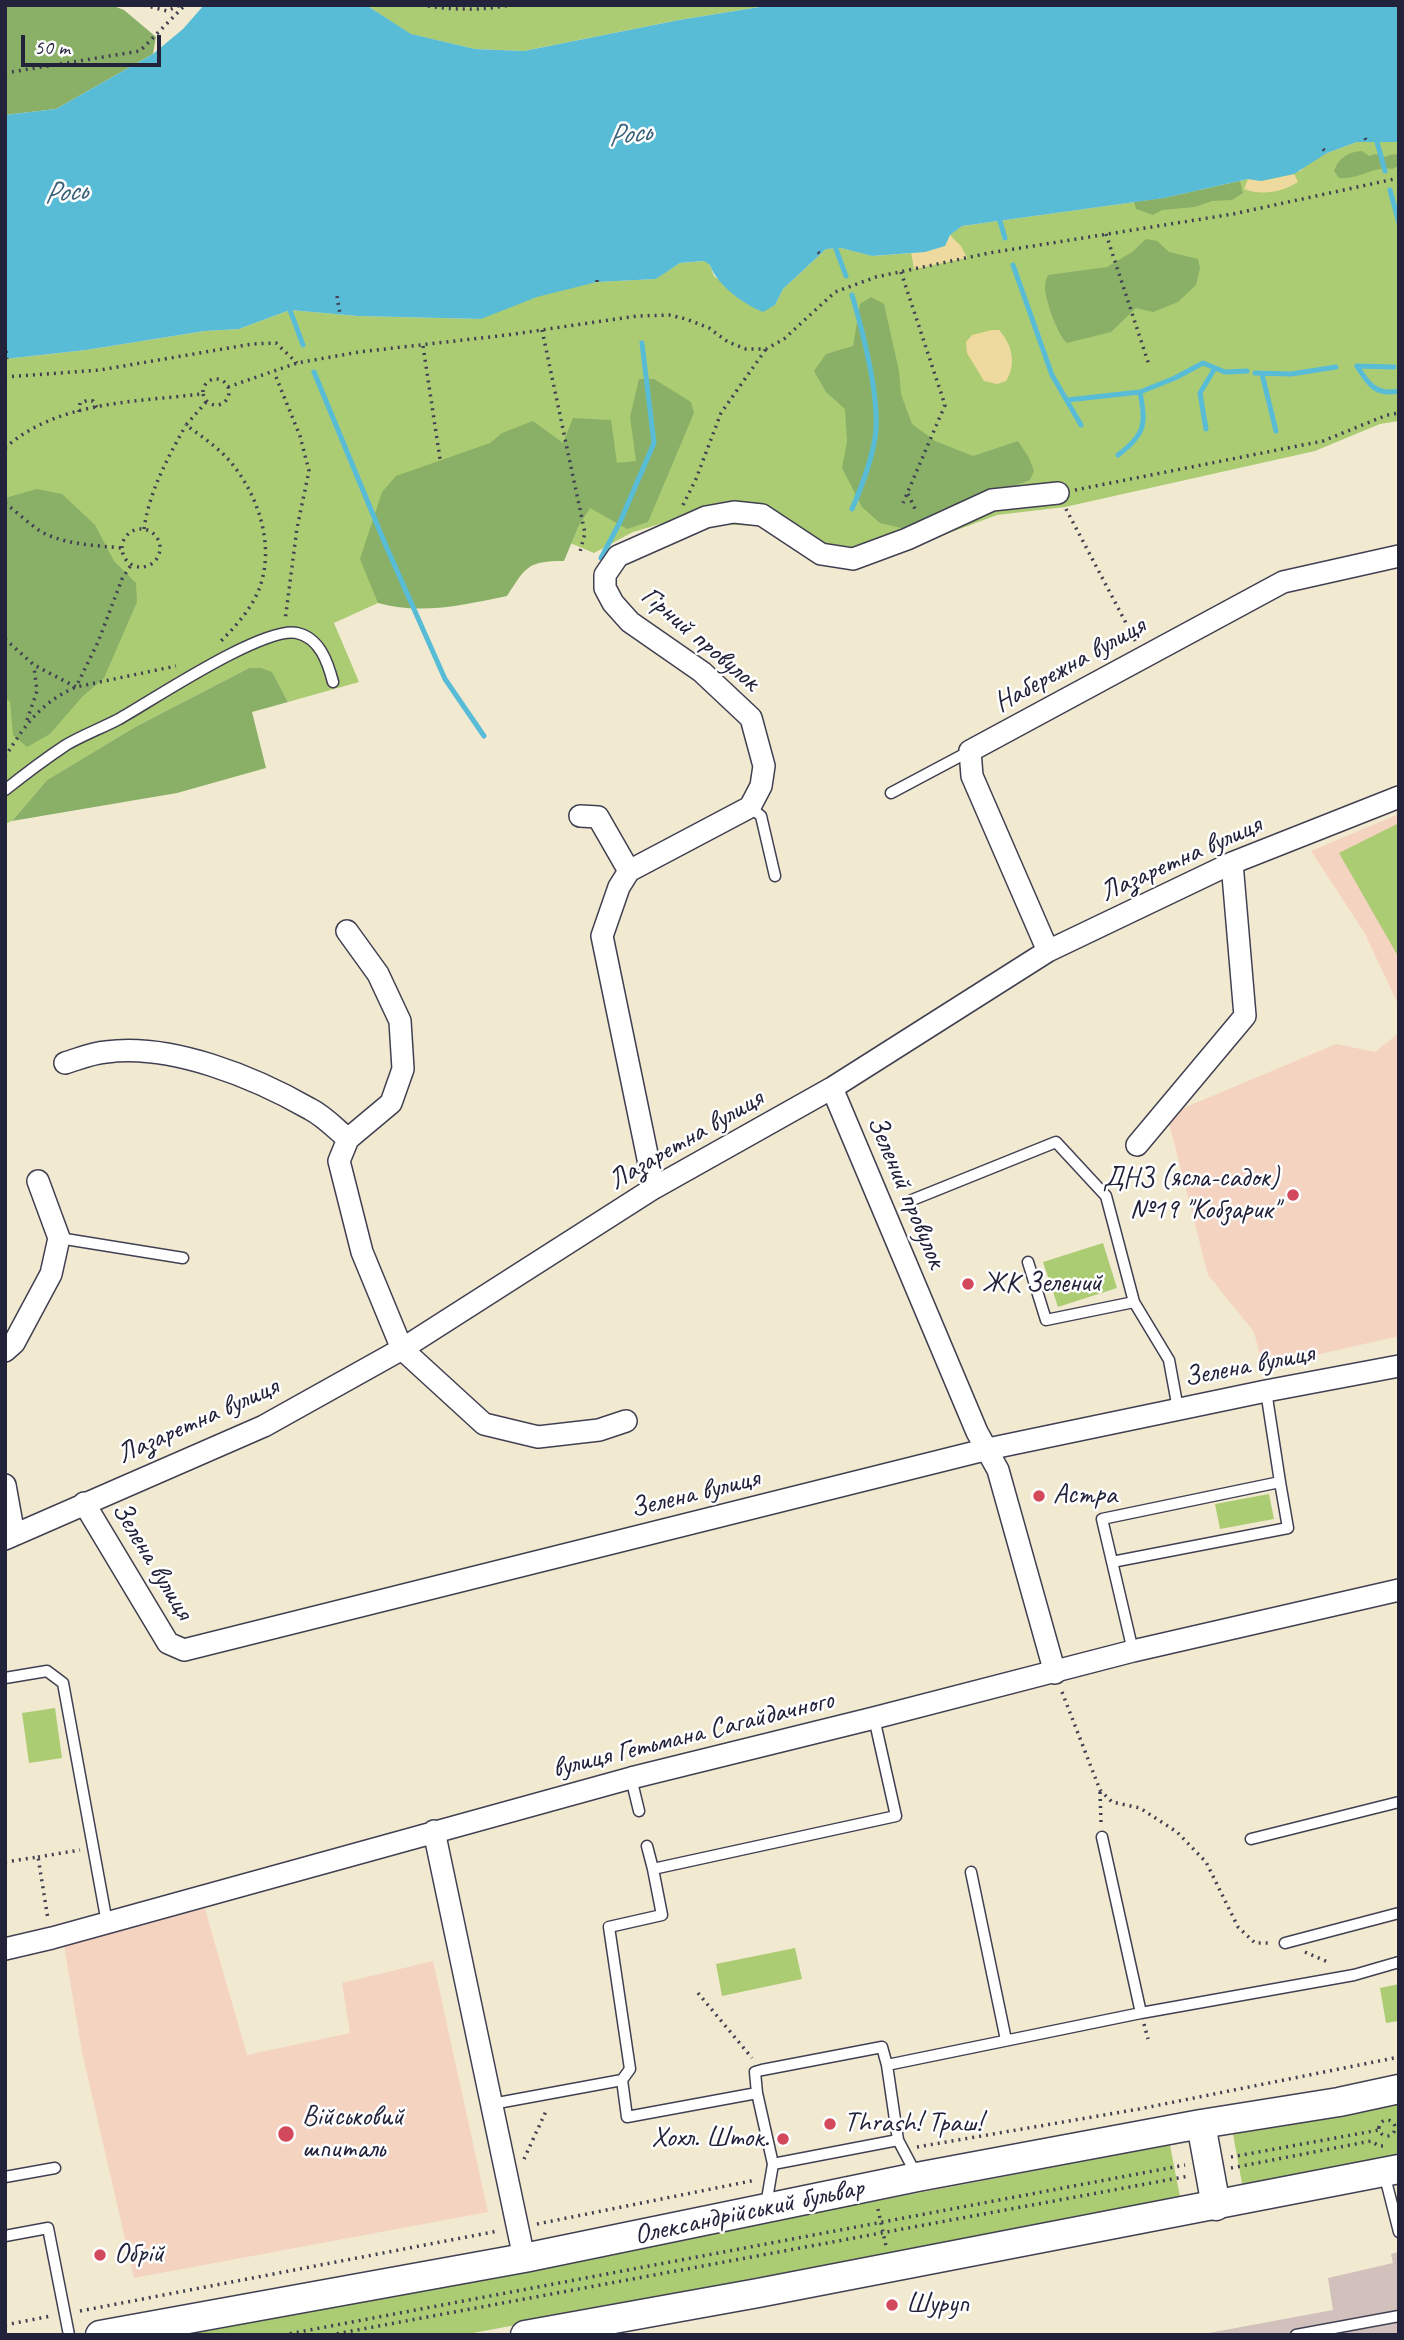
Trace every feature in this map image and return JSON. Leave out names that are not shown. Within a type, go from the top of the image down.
[{"type":"main road","name":"Олександрійський бульвар","points":[[100,2335],[524,2258],[917,2177],[1399,2089]]},
{"type":"main road","points":[[1201,2124],[1216,2206]]},
{"type":"main road","points":[[525,2335],[1216,2206],[1390,2162]]},
{"type":"street","name":"Гірний провулок","points":[[750,807],[761,786],[764,765],[751,718],[702,672],[630,621],[613,603],[605,588],[605,575],[618,556],[706,517],[734,512],[762,515],[821,554],[853,559],[907,539],[992,500],[1058,493]]},
{"type":"street","name":"Набережна вулиця","points":[[970,751],[1283,582],[1399,556]]},
{"type":"street","points":[[970,751],[972,776],[1048,951]]},
{"type":"street","name":"Лазаретна вулиця","points":[[9,1537],[264,1426],[402,1349],[654,1188],[832,1088],[1048,951],[1232,863],[1399,797]]},
{"type":"street","points":[[654,1188],[602,936],[619,887],[629,871],[750,807]]},
{"type":"street","points":[[580,816],[598,817],[629,871]]},
{"type":"street","points":[[1137,1145],[1245,1016],[1232,863]]},
{"type":"street","points":[[347,931],[378,974],[400,1021],[403,1069],[391,1103],[348,1139],[339,1161],[359,1239],[402,1349],[484,1423],[538,1437],[600,1430],[626,1421]]},
{"type":"street","points":[[65,1063],[105,1052],[142,1050],[196,1061],[253,1082],[312,1110],[348,1139]]},
{"type":"street","name":"Зелений провулок","points":[[832,1088],[977,1432],[998,1470],[1055,1673]]},
{"type":"street","points":[[5,1351],[14,1343],[51,1274],[59,1238],[38,1181]]},
{"type":"street","name":"Зелена вулиця","points":[[84,1503],[168,1643],[184,1650],[988,1449],[1399,1366]]},
{"type":"street","points":[[5,1485],[9,1537]]},
{"type":"street","name":"вулиця Гетьмана Сагайдачного","points":[[5,1949],[631,1778],[1055,1673],[1133,1651],[1399,1590]]},
{"type":"street","points":[[434,1831],[524,2258]]},
{"type":"lane","points":[[5,790],[70,743],[119,719],[216,662],[283,633],[298,633],[312,641],[325,655],[333,682]]},
{"type":"lane","points":[[891,793],[970,751]]},
{"type":"lane","points":[[750,807],[761,816],[775,876]]},
{"type":"lane","points":[[912,1200],[1056,1142],[1106,1196],[1134,1302],[1169,1360],[1178,1409]]},
{"type":"lane","points":[[59,1238],[183,1258]]},
{"type":"lane","points":[[1028,1262],[1046,1320],[1134,1302]]},
{"type":"lane","points":[[1112,1562],[1288,1528],[1266,1391]]},
{"type":"lane","points":[[1133,1651],[1102,1520],[1280,1482]]},
{"type":"lane","points":[[5,1678],[47,1671],[62,1683],[107,1923]]},
{"type":"lane","points":[[653,1869],[896,1816],[874,1718]]},
{"type":"lane","points":[[631,1778],[639,1811]]},
{"type":"lane","points":[[1251,1839],[1399,1802]]},
{"type":"lane","points":[[1102,1837],[1142,2013]]},
{"type":"lane","points":[[492,2104],[622,2080],[630,2069],[609,1927],[663,1915],[647,1846]]},
{"type":"lane","points":[[971,1872],[1006,2040]]},
{"type":"lane","points":[[1285,1943],[1399,1913]]},
{"type":"lane","points":[[887,2065],[1142,2013],[1354,1975],[1399,1962]]},
{"type":"lane","points":[[765,2209],[773,2164],[757,2093],[755,2071],[882,2047],[898,2140],[917,2177]]},
{"type":"lane","points":[[622,2080],[628,2117],[757,2093]]},
{"type":"lane","points":[[773,2164],[898,2140]]},
{"type":"lane","points":[[1390,2162],[1399,2232]]},
{"type":"lane","points":[[5,2177],[55,2168]]},
{"type":"lane","points":[[5,2236],[48,2228],[69,2335]]},
{"type":"lane","points":[[1296,2335],[1399,2316]]},
{"type":"path","points":[[144,5],[167,10],[182,5]]},
{"type":"path","points":[[5,72],[140,51],[182,5]]},
{"type":"path","points":[[421,5],[445,9],[491,9],[510,5]]},
{"type":"path","points":[[668,535],[696,479],[721,413],[766,349],[784,339],[835,292],[876,276],[989,253],[1233,214],[1399,178]]},
{"type":"path","points":[[1106,234],[1149,365]]},
{"type":"path","points":[[901,272],[945,405],[903,503]]},
{"type":"path","points":[[337,296],[340,314]]},
{"type":"path","points":[[228,387],[298,363],[359,352],[423,346],[637,316],[669,315],[709,328],[728,342],[746,349],[766,349]]},
{"type":"path","points":[[542,330],[585,533],[580,552]]},
{"type":"path","points":[[5,377],[100,370],[252,344],[276,343],[298,363]]},
{"type":"path","points":[[423,346],[440,459]]},
{"type":"path","points":[[6,351],[7,359]]},
{"type":"path","points":[[276,377],[300,436],[309,471],[297,528],[283,633]]},
{"type":"path","points":[[214,379],[222,380],[228,387],[229,396],[223,403],[214,406],[206,402],[202,394],[206,382],[214,379]]},
{"type":"path","points":[[5,448],[36,426],[79,412],[151,399],[202,394]]},
{"type":"path","points":[[79,412],[80,403],[84,401],[93,401],[97,408]]},
{"type":"path","points":[[144,529],[154,491],[186,425],[206,402]]},
{"type":"path","points":[[1143,657],[1058,493],[1323,441],[1387,415],[1399,413]]},
{"type":"path","points":[[186,425],[215,446],[241,476],[260,514],[265,541],[264,567],[257,594],[239,623],[216,646]]},
{"type":"path","points":[[908,493],[914,506]]},
{"type":"path","points":[[5,503],[37,529],[53,537],[68,542],[121,548]]},
{"type":"path","points":[[144,529],[155,535],[161,546],[160,553],[154,563],[136,568],[122,555],[121,548],[131,531],[144,529]]},
{"type":"path","points":[[76,687],[98,642],[122,579],[131,565]]},
{"type":"path","points":[[5,639],[34,665],[76,687]]},
{"type":"path","points":[[5,757],[27,722],[37,691],[34,665]]},
{"type":"path","points":[[27,722],[43,707],[76,687],[179,666]]},
{"type":"path","points":[[1055,1673],[1100,1790],[1102,1837]]},
{"type":"path","points":[[1100,1790],[1112,1802],[1140,1808],[1177,1832],[1206,1862],[1238,1927],[1255,1943],[1285,1943],[1354,1975]]},
{"type":"path","points":[[5,1862],[94,1848]]},
{"type":"path","points":[[38,1857],[51,1938]]},
{"type":"path","points":[[698,1993],[762,2070]]},
{"type":"path","points":[[904,2151],[1150,2107],[1399,2057]]},
{"type":"path","points":[[510,2190],[555,2092]]},
{"type":"path","points":[[330,2335],[883,2233],[1379,2130],[1387,2136],[1397,2127],[1384,2120],[1380,2123],[1379,2130]]},
{"type":"path","points":[[283,2335],[881,2222],[1209,2166],[1371,2141],[1379,2146],[1390,2162]]},
{"type":"path","points":[[5,2325],[771,2178]]},
{"type":"path","points":[[874,2186],[890,2267]]},
{"type":"shaded area","points":[[1399,814],[1399,1006],[1364,932],[1311,851]]},
{"type":"shaded area","name":"ДНЗ (ясла-садок) №19 \"Кобзарик\"","points":[[1399,1033],[1399,1336],[1263,1367],[1254,1332],[1208,1275],[1167,1115],[1336,1044],[1375,1052]]},
{"type":"shaded area","name":"Військовий шпиталь","points":[[202,1899],[247,2055],[350,2033],[342,1983],[433,1961],[488,2212],[134,2278],[82,2052],[63,1939]]},
{"type":"shaded area","points":[[1399,2252],[1399,2335],[1198,2335],[1333,2310],[1328,2278],[1393,2263],[1391,2254]]},
{"type":"green space","points":[[5,5],[111,5],[124,10],[156,37],[153,54],[56,109],[5,115]]},
{"type":"green space","points":[[366,5],[772,5],[679,20],[524,51],[475,49],[410,34]]},
{"type":"green space","points":[[1357,142],[1399,142],[1399,421],[1380,424],[1315,451],[1065,507],[997,515],[869,563],[835,568],[803,555],[759,526],[667,522],[633,532],[594,553],[570,543],[378,603],[334,623],[359,682],[288,702],[272,673],[249,668],[135,727],[47,780],[12,821],[5,824],[5,359],[86,350],[205,331],[239,329],[290,310],[357,316],[481,319],[498,300],[597,282],[655,279],[680,263],[705,261],[710,265],[714,276],[724,284],[775,305],[783,289],[826,249],[841,248],[873,256],[925,252],[962,226],[1163,198],[1248,179],[1300,171],[1327,153]]},
{"type":"green space","points":[[1362,151],[1369,156],[1375,154],[1386,157],[1399,154],[1399,166],[1339,178],[1334,171],[1339,162],[1349,154]]},
{"type":"green space","points":[[1240,181],[1243,193],[1232,200],[1162,210],[1153,215],[1136,209],[1134,202],[1164,198]]},
{"type":"green space","points":[[1146,239],[1157,241],[1169,252],[1198,259],[1200,268],[1196,285],[1178,302],[1153,312],[1136,308],[1111,332],[1067,343],[1049,307],[1045,291],[1048,275],[1107,267],[1132,252]]},
{"type":"green space","points":[[871,297],[884,304],[899,371],[901,394],[912,424],[935,441],[973,456],[1018,441],[1034,471],[1030,480],[943,509],[906,529],[880,523],[862,507],[842,468],[847,441],[845,409],[826,392],[814,371],[826,354],[853,346],[860,304]]},
{"type":"green space","points":[[639,379],[654,379],[691,402],[694,413],[648,522],[627,529],[590,508],[578,527],[564,561],[535,564],[524,572],[507,596],[426,608],[394,607],[378,603],[360,559],[382,492],[396,476],[490,443],[502,433],[533,421],[563,443],[573,418],[611,420],[617,463],[636,461],[630,417]]},
{"type":"green space","points":[[37,489],[62,494],[95,525],[114,561],[136,583],[137,602],[104,678],[82,697],[50,734],[27,747],[13,735],[10,701],[5,700],[5,498]]},
{"type":"green space","points":[[249,668],[272,672],[288,702],[252,712],[266,768],[177,793],[12,821],[47,780],[135,727]]},
{"type":"green space","points":[[1399,823],[1399,958],[1339,853]]},
{"type":"green space","points":[[1103,1243],[1117,1288],[1058,1307],[1043,1262]]},
{"type":"green space","points":[[1269,1494],[1274,1519],[1220,1529],[1215,1504]]},
{"type":"green space","points":[[55,1708],[62,1758],[29,1763],[22,1713]]},
{"type":"green space","points":[[795,1948],[802,1979],[722,1996],[716,1964]]},
{"type":"green space","points":[[1399,1984],[1399,2021],[1386,2023],[1380,1988]]},
{"type":"green space","points":[[1399,2104],[1399,2158],[1243,2189],[1233,2134]]},
{"type":"green space","points":[[1170,2145],[1181,2202],[462,2335],[171,2335]]},
{"type":"sand","points":[[1294,174],[1298,182],[1279,190],[1258,192],[1244,189],[1248,179],[1261,181]]},
{"type":"sand","points":[[950,235],[961,246],[967,258],[914,269],[911,252],[925,252]]},
{"type":"sand","points":[[999,330],[1012,354],[1006,381],[997,384],[984,381],[967,353],[966,342],[972,335]]},
{"type":"water","name":"Рось","points":[[204,5],[366,5],[411,34],[475,49],[524,51],[679,20],[772,5],[1399,5],[1399,142],[1357,142],[1327,153],[1294,174],[1261,181],[1248,179],[1164,198],[962,226],[950,235],[945,246],[925,252],[872,256],[841,248],[826,249],[783,289],[775,305],[763,312],[732,293],[704,261],[680,263],[656,279],[597,282],[537,297],[481,319],[357,316],[290,310],[239,329],[205,331],[86,350],[5,359],[5,115],[56,109],[153,54],[183,29]]},
{"type":"waterway","points":[[1377,142],[1385,171]]},
{"type":"waterway","points":[[1390,190],[1399,223]]},
{"type":"waterway","points":[[1000,221],[1005,238]]},
{"type":"waterway","points":[[836,249],[846,276]]},
{"type":"waterway","points":[[1013,265],[1052,375],[1081,425]]},
{"type":"waterway","points":[[852,295],[870,366],[876,423],[871,456],[852,509]]},
{"type":"waterway","points":[[290,310],[303,345]]},
{"type":"waterway","points":[[601,558],[620,522],[654,443],[642,343]]},
{"type":"waterway","points":[[1067,400],[1140,392],[1203,363],[1225,372],[1247,371]]},
{"type":"waterway","points":[[1357,366],[1365,378],[1379,390],[1399,391]]},
{"type":"waterway","points":[[1357,366],[1394,367]]},
{"type":"waterway","points":[[1255,373],[1291,374],[1336,367]]},
{"type":"waterway","points":[[1206,429],[1200,393],[1215,368]]},
{"type":"waterway","points":[[314,372],[445,679],[484,736]]},
{"type":"waterway","points":[[1262,374],[1276,431]]},
{"type":"waterway","points":[[1118,455],[1134,441],[1142,428],[1140,392]]},
{"type":"place","name":"ДНЗ (ясла-садок) №19 \"Кобзарик\"","points":[[1293,1195]]},
{"type":"place","name":"ЖК Зелений","points":[[968,1284]]},
{"type":"place","name":"Астра","points":[[1039,1496]]},
{"type":"place","name":"Thrash! Траш!","points":[[830,2124]]},
{"type":"place","name":"Військовий шпиталь","points":[[286,2134]]},
{"type":"place","name":"Хохл. Шток.","points":[[783,2139]]},
{"type":"place","name":"Обрій","points":[[100,2255]]},
{"type":"place","name":"Шуруп","points":[[892,2305]]}]
